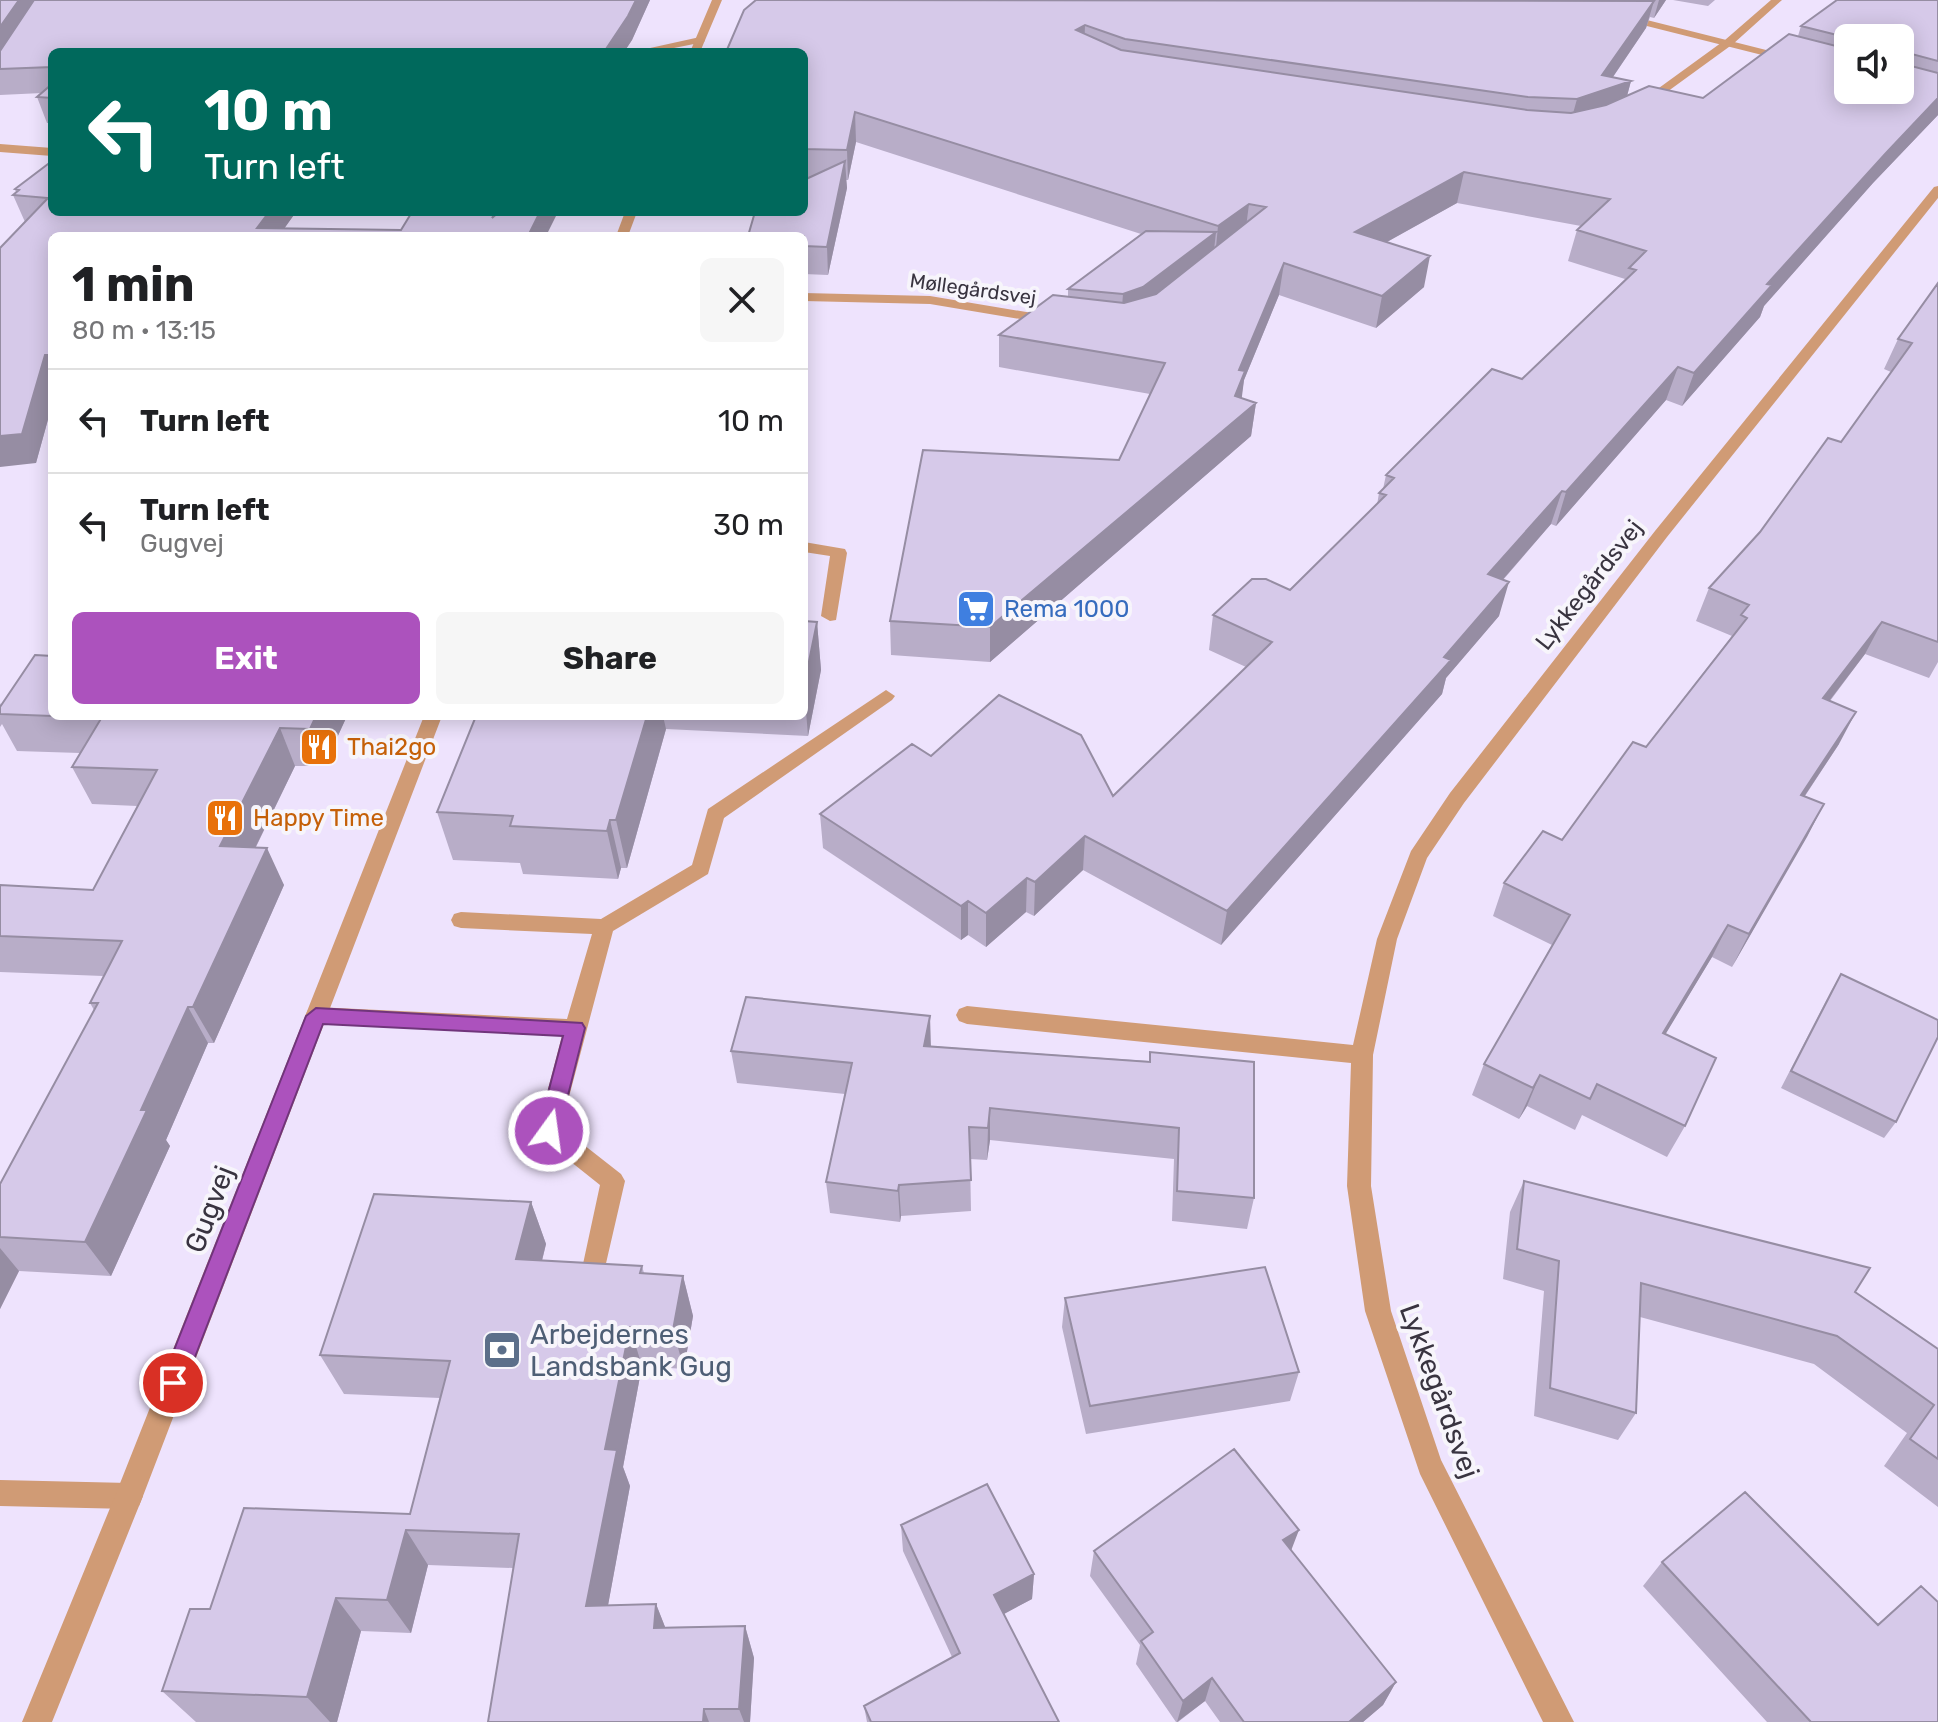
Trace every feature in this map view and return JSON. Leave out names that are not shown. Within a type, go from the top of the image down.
[{"type":"street","points":[[678,48],[698,46],[717,0]]},
{"type":"street","points":[[1626,113],[1654,99],[1729,42],[1777,0]]},
{"type":"street","points":[[1615,16],[1729,42],[1803,63]]},
{"type":"street","points":[[0,148],[48,152]]},
{"type":"street","name":"Lykkegårdsvej","points":[[1559,1722],[1429,1465],[1378,1311],[1359,1186],[1362,1055],[1387,939],[1418,856],[1457,798],[1661,534],[1938,190]]},
{"type":"street","name":"Møllegårdsvej","points":[[808,297],[930,300],[1062,322]]},
{"type":"street","points":[[808,548],[839,553],[830,616]]},
{"type":"street","points":[[461,920],[604,927],[701,869],[715,814],[886,696]]},
{"type":"street","name":"Gugvej","points":[[37,1722],[129,1496],[431,720]]},
{"type":"street","points":[[595,1264],[613,1181],[549,1131],[604,927]]},
{"type":"street","points":[[967,1015],[1362,1055]]},
{"type":"street","points":[[316,1016],[575,1028]]},
{"type":"street","points":[[0,1493],[129,1496]]},
{"type":"building","points":[[0,0],[19,0],[0,27]]},
{"type":"building","points":[[34,0],[636,0],[607,48],[48,48],[48,67],[0,69],[0,51]]},
{"type":"building","points":[[756,0],[1654,1],[1602,75],[1631,81],[1577,99],[1528,97],[1125,39],[1085,25],[1076,30],[1121,50],[1527,110],[1571,113],[1606,105],[1649,86],[1703,98],[1789,34],[1834,45],[1834,104],[1914,104],[1914,67],[1938,73],[1938,98],[1767,284],[1772,285],[1694,373],[1678,367],[1488,574],[1509,582],[1444,657],[1451,660],[1227,911],[1085,836],[1035,882],[1027,878],[986,913],[968,901],[961,906],[820,814],[912,744],[931,756],[999,695],[1081,735],[1113,796],[1272,642],[1213,615],[1252,579],[1266,579],[1290,590],[1386,495],[1379,493],[1394,478],[1386,475],[1492,369],[1522,379],[1636,270],[1629,268],[1646,251],[1577,230],[1610,199],[1464,172],[1355,232],[1430,256],[1382,296],[1284,263],[1239,370],[1245,371],[1235,396],[1256,403],[990,627],[890,621],[923,450],[1119,460],[1165,363],[999,335],[1053,295],[1124,303],[1156,294],[1266,207],[1249,204],[1218,226],[855,112],[847,150],[808,149],[808,48],[728,48],[744,10]]},
{"type":"building","points":[[1837,0],[1938,0],[1938,61],[1914,55],[1914,24],[1834,24],[1834,34],[1801,26]]},
{"type":"building","points":[[48,87],[48,98],[37,97]]},
{"type":"building","points":[[845,161],[827,247],[808,246],[808,232],[749,232],[754,216],[808,216],[808,178]]},
{"type":"building","points":[[48,164],[48,198],[13,195],[19,190],[15,189]]},
{"type":"building","points":[[48,198],[48,216],[266,216],[257,228],[401,230],[410,216],[538,216],[530,232],[48,232],[48,355],[45,355],[22,434],[0,436],[0,248]]},
{"type":"building","points":[[1146,231],[1216,232],[1143,287],[1123,294],[1068,289]]},
{"type":"building","points":[[1938,283],[1938,642],[1882,622],[1823,698],[1856,712],[1801,795],[1824,804],[1749,934],[1728,925],[1663,1033],[1716,1058],[1685,1126],[1597,1084],[1590,1099],[1540,1075],[1533,1088],[1484,1064],[1570,915],[1504,883],[1543,831],[1562,840],[1633,742],[1646,747],[1747,618],[1741,615],[1749,605],[1709,588],[1760,532],[1828,438],[1841,442],[1912,343],[1898,339]]},
{"type":"building","points":[[808,621],[817,622],[808,666]]},
{"type":"building","points":[[35,655],[48,656],[48,716],[0,714],[0,707]]},
{"type":"building","points":[[100,720],[314,720],[310,729],[280,728],[220,846],[267,848],[193,1007],[188,1007],[141,1110],[147,1110],[85,1242],[0,1237],[0,1184],[98,1003],[90,1003],[122,941],[0,936],[0,885],[93,890],[157,770],[72,767]]},
{"type":"building","points":[[474,720],[646,720],[616,820],[610,820],[607,831],[510,826],[513,816],[437,812]]},
{"type":"building","points":[[1841,974],[1938,1020],[1938,1037],[1896,1122],[1791,1071]]},
{"type":"building","points":[[746,997],[930,1016],[924,1046],[1150,1062],[1150,1052],[1254,1062],[1254,1198],[1177,1191],[1179,1128],[990,1108],[988,1128],[969,1127],[971,1180],[899,1185],[898,1191],[826,1182],[852,1063],[731,1051]]},
{"type":"building","points":[[1524,1181],[1870,1268],[1855,1292],[1938,1349],[1938,1459],[1910,1439],[1934,1405],[1837,1336],[1641,1283],[1636,1413],[1550,1388],[1559,1261],[1517,1249]]},
{"type":"building","points":[[374,1194],[531,1202],[516,1259],[642,1266],[640,1273],[683,1276],[673,1330],[630,1327],[605,1449],[617,1450],[586,1606],[656,1604],[654,1628],[745,1626],[739,1709],[704,1709],[703,1722],[488,1722],[519,1534],[406,1530],[387,1600],[336,1598],[307,1697],[162,1691],[190,1609],[210,1609],[244,1508],[410,1514],[450,1361],[320,1355]]},
{"type":"building","points":[[1265,1267],[1299,1372],[1090,1406],[1065,1298]]},
{"type":"building","points":[[1234,1449],[1299,1530],[1283,1540],[1396,1682],[1349,1722],[1244,1722],[1212,1678],[1183,1701],[1141,1641],[1153,1632],[1094,1551]]},
{"type":"building","points":[[987,1484],[1034,1574],[994,1595],[1059,1722],[871,1722],[864,1706],[960,1653],[901,1525]]},
{"type":"building","points":[[1745,1492],[1878,1625],[1921,1586],[1938,1602],[1938,1722],[1811,1722],[1662,1562]]},
{"type":"place","name":"Rema 1000","points":[[976,609]]},
{"type":"place","name":"Thai2go","points":[[319,747]]},
{"type":"place","name":"Happy Time","points":[[225,818]]},
{"type":"place","name":"Arbejdernes Landsbank Gug","points":[[502,1350]]},
{"type":"route","points":[[173,1383],[316,1016],[575,1028],[549,1131]]}]
